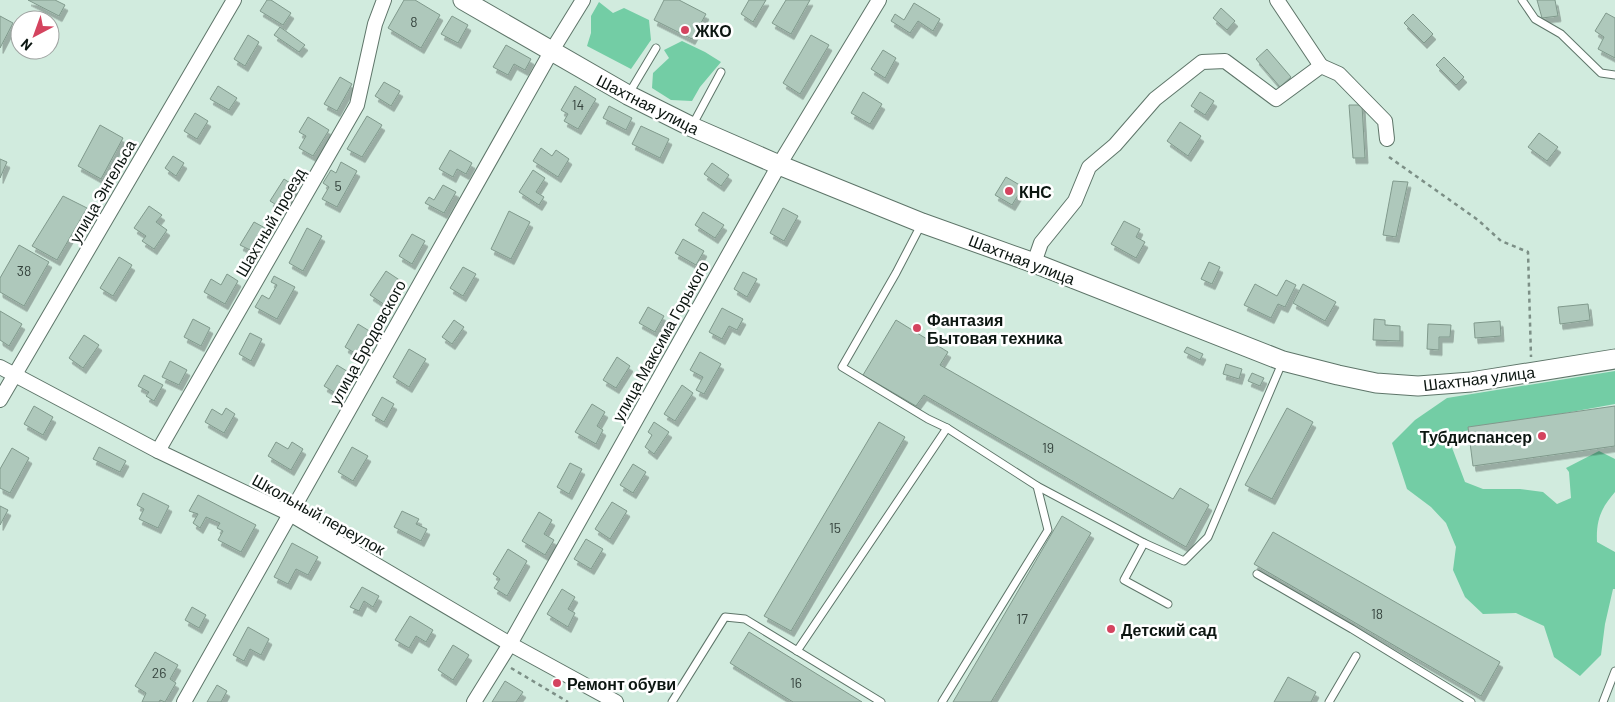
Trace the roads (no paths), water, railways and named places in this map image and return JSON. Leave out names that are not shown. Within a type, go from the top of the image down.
[{"type":"main road","name":"Шахтная улица","points":[[463,0],[628,95],[692,127],[779,165],[922,223],[1034,263],[1283,361],[1376,383],[1418,386],[1471,382],[1615,359]]},
{"type":"street","name":"улица Энгельса","points":[[0,400],[234,0]]},
{"type":"street","name":"Шахтный проезд","points":[[158,451],[357,105],[376,24],[384,0]]},
{"type":"street","name":"улица Бродовского","points":[[184,702],[582,0]]},
{"type":"street","name":"улица Максима Горького","points":[[474,702],[510,644],[779,165],[879,0]]},
{"type":"street","points":[[1277,0],[1321,66],[1339,74],[1385,121],[1387,139]]},
{"type":"street","points":[[1034,263],[1041,243],[1075,201],[1090,167],[1115,145],[1155,99],[1202,62],[1225,61],[1276,99],[1321,66]]},
{"type":"street","name":"Школьный переулок","points":[[0,367],[158,451],[290,514],[510,644],[616,702]]},
{"type":"lane","points":[[1522,0],[1535,18],[1561,34],[1600,73],[1615,75]]},
{"type":"lane","points":[[628,95],[656,48]]},
{"type":"lane","points":[[692,127],[721,72]]},
{"type":"lane","points":[[922,223],[842,367],[928,419],[947,428],[1037,486],[1144,543],[1184,561],[1208,537],[1283,361]]},
{"type":"lane","points":[[798,651],[947,428]]},
{"type":"lane","points":[[942,702],[1048,530],[1037,486]]},
{"type":"lane","points":[[1144,543],[1124,580],[1168,604]]},
{"type":"lane","points":[[1257,574],[1352,629],[1471,702]]},
{"type":"lane","points":[[672,702],[725,617],[745,619],[881,702]]},
{"type":"lane","points":[[1329,702],[1356,656]]},
{"type":"lane","points":[[1604,702],[1615,671]]},
{"type":"place","name":"ЖКО","points":[[685,30]]},
{"type":"place","name":"КНС","points":[[1009,191]]},
{"type":"place","name":"Фантазия Бытовая техника","points":[[917,328]]},
{"type":"place","name":"Тубдиспансер","points":[[1542,436]]},
{"type":"place","name":"Детский сад","points":[[1111,629]]},
{"type":"place","name":"Ремонт обуви","points":[[557,683]]}]
